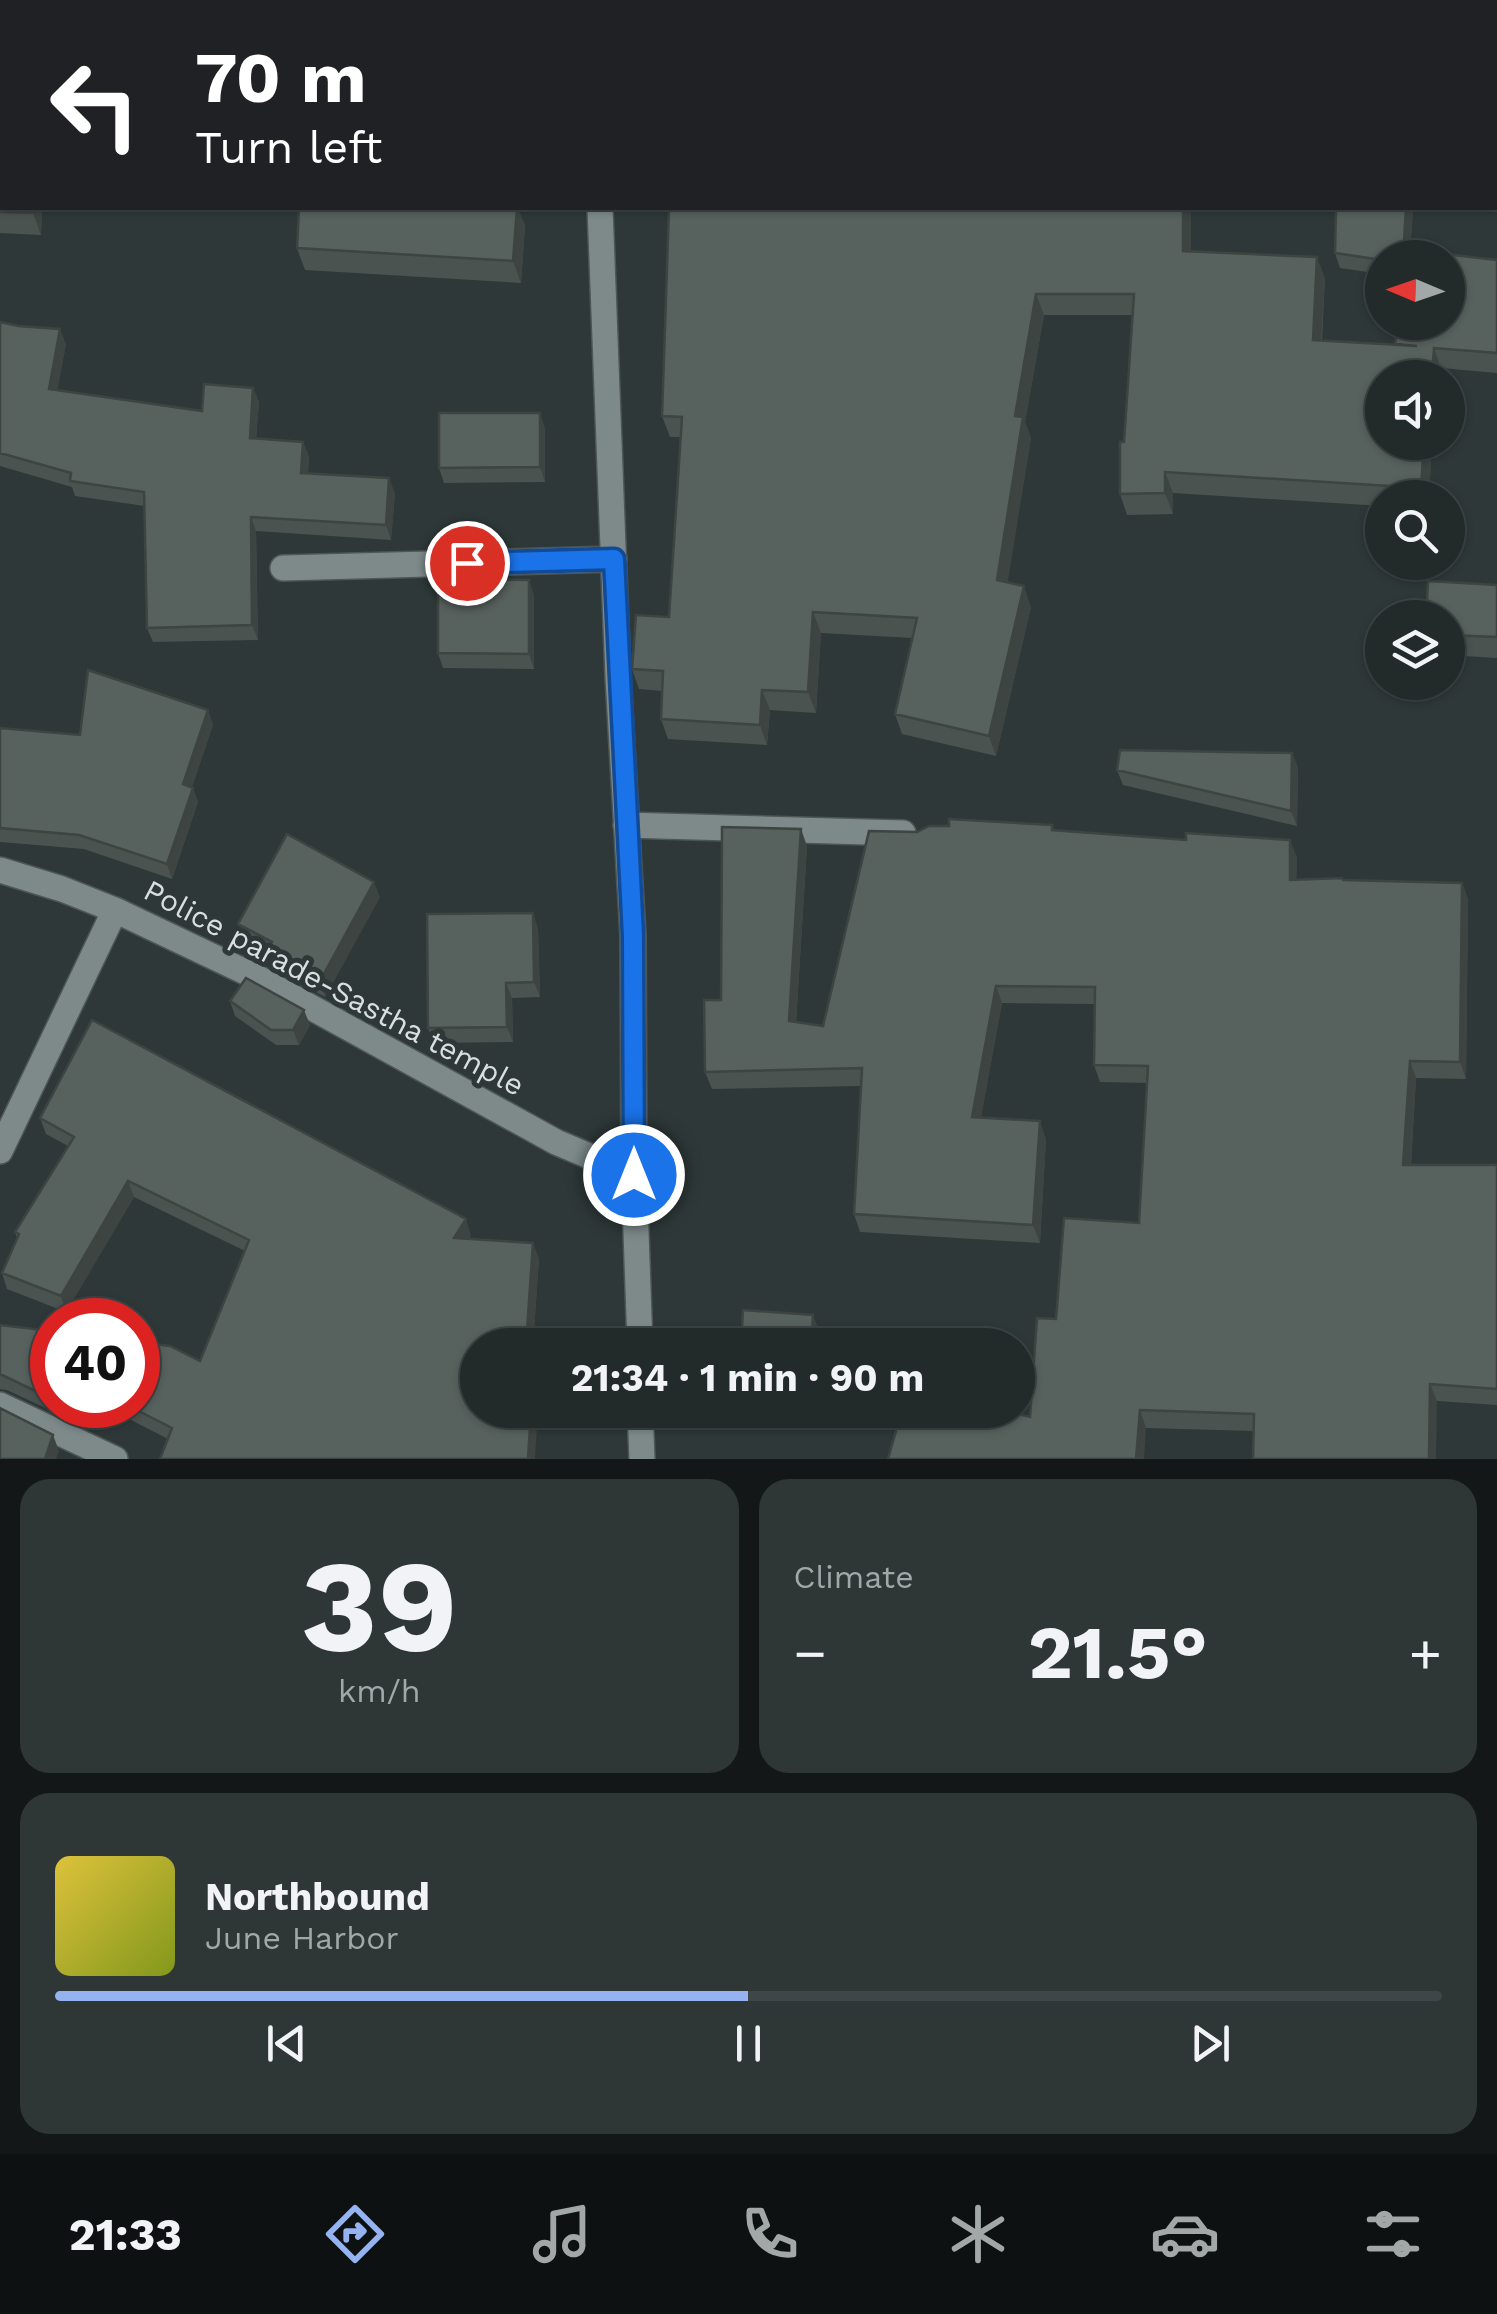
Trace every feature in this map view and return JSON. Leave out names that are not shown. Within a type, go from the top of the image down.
[{"type":"street","points":[[600,210],[633,936],[639,1328]]},
{"type":"street","points":[[284,568],[614,559]]},
{"type":"street","points":[[626,826],[923,833]]},
{"type":"street","name":"Police parade-Sastha temple","points":[[0,870],[115,910],[256,977],[556,1142],[634,1175]]},
{"type":"street","points":[[0,1151],[115,910]]},
{"type":"street","points":[[0,1404],[115,1459]]},
{"type":"street","points":[[641,1428],[642,1459]]},
{"type":"building","points":[[0,210],[33,210],[33,213]]},
{"type":"building","points":[[299,210],[517,210],[513,261],[297,248]]},
{"type":"building","points":[[669,210],[1183,210],[1183,251],[1317,257],[1313,340],[1417,346],[1395,344],[1396,340],[1465,340],[1465,256],[1497,260],[1497,353],[1434,348],[1433,360],[1365,360],[1365,460],[1423,460],[1422,480],[1365,480],[1365,484],[1165,472],[1165,493],[1120,494],[1120,442],[1124,442],[1134,294],[1036,294],[1015,416],[1023,417],[997,580],[1024,586],[989,736],[895,714],[917,618],[813,612],[808,692],[762,690],[760,725],[661,719],[663,671],[632,669],[636,615],[669,617],[682,417],[662,416]]},
{"type":"building","points":[[1336,210],[1406,210],[1404,240],[1365,240],[1365,257],[1335,253]]},
{"type":"building","points":[[0,322],[60,329],[49,389],[202,411],[204,384],[253,388],[250,438],[303,442],[301,473],[389,478],[386,525],[251,517],[252,625],[147,628],[144,492],[70,481],[71,473],[0,453]]},
{"type":"building","points":[[439,413],[540,413],[540,467],[439,468]]},
{"type":"building","points":[[438,579],[529,580],[529,654],[438,653]]},
{"type":"building","points":[[1428,581],[1497,585],[1497,637],[1465,636],[1465,600],[1427,600]]},
{"type":"building","points":[[88,670],[208,710],[183,784],[193,788],[167,864],[79,835],[0,828],[0,728],[80,735]]},
{"type":"building","points":[[1120,750],[1292,753],[1291,811],[1117,770]]},
{"type":"building","points":[[949,819],[1052,825],[1052,830],[1186,840],[1186,833],[1290,840],[1290,880],[1462,883],[1460,1062],[1410,1061],[1403,1165],[1497,1165],[1497,1389],[1430,1384],[1429,1459],[1253,1459],[1254,1414],[1140,1410],[1136,1459],[888,1459],[897,1428],[1035,1428],[1037,1318],[1056,1319],[1064,1218],[1139,1223],[1148,1066],[1094,1065],[1095,987],[996,986],[972,1117],[1040,1121],[1033,1225],[854,1214],[862,1068],[705,1072],[704,1000],[721,1000],[722,827],[801,829],[789,1021],[823,1026],[869,831],[917,832],[929,826],[949,826]]},
{"type":"building","points":[[287,834],[374,882],[320,981],[265,951],[272,942],[238,924]]},
{"type":"building","points":[[533,913],[534,982],[506,983],[507,1027],[428,1028],[427,914]]},
{"type":"building","points":[[246,978],[304,1010],[293,1030],[271,1030],[230,1001]]},
{"type":"building","points":[[92,1020],[466,1219],[454,1238],[533,1243],[527,1328],[460,1328],[460,1428],[530,1428],[528,1459],[160,1459],[172,1428],[160,1422],[160,1345],[200,1361],[249,1240],[128,1181],[61,1296],[2,1273],[19,1234],[15,1232],[74,1137],[40,1118]]},
{"type":"building","points":[[743,1310],[813,1315],[812,1328],[742,1328]]},
{"type":"building","points":[[0,1325],[30,1328],[30,1388],[0,1374]]},
{"type":"building","points":[[0,1408],[30,1423],[30,1428],[53,1435],[45,1459],[0,1459]]},
{"type":"route","points":[[467,563],[614,559],[633,936],[634,1175]]}]
